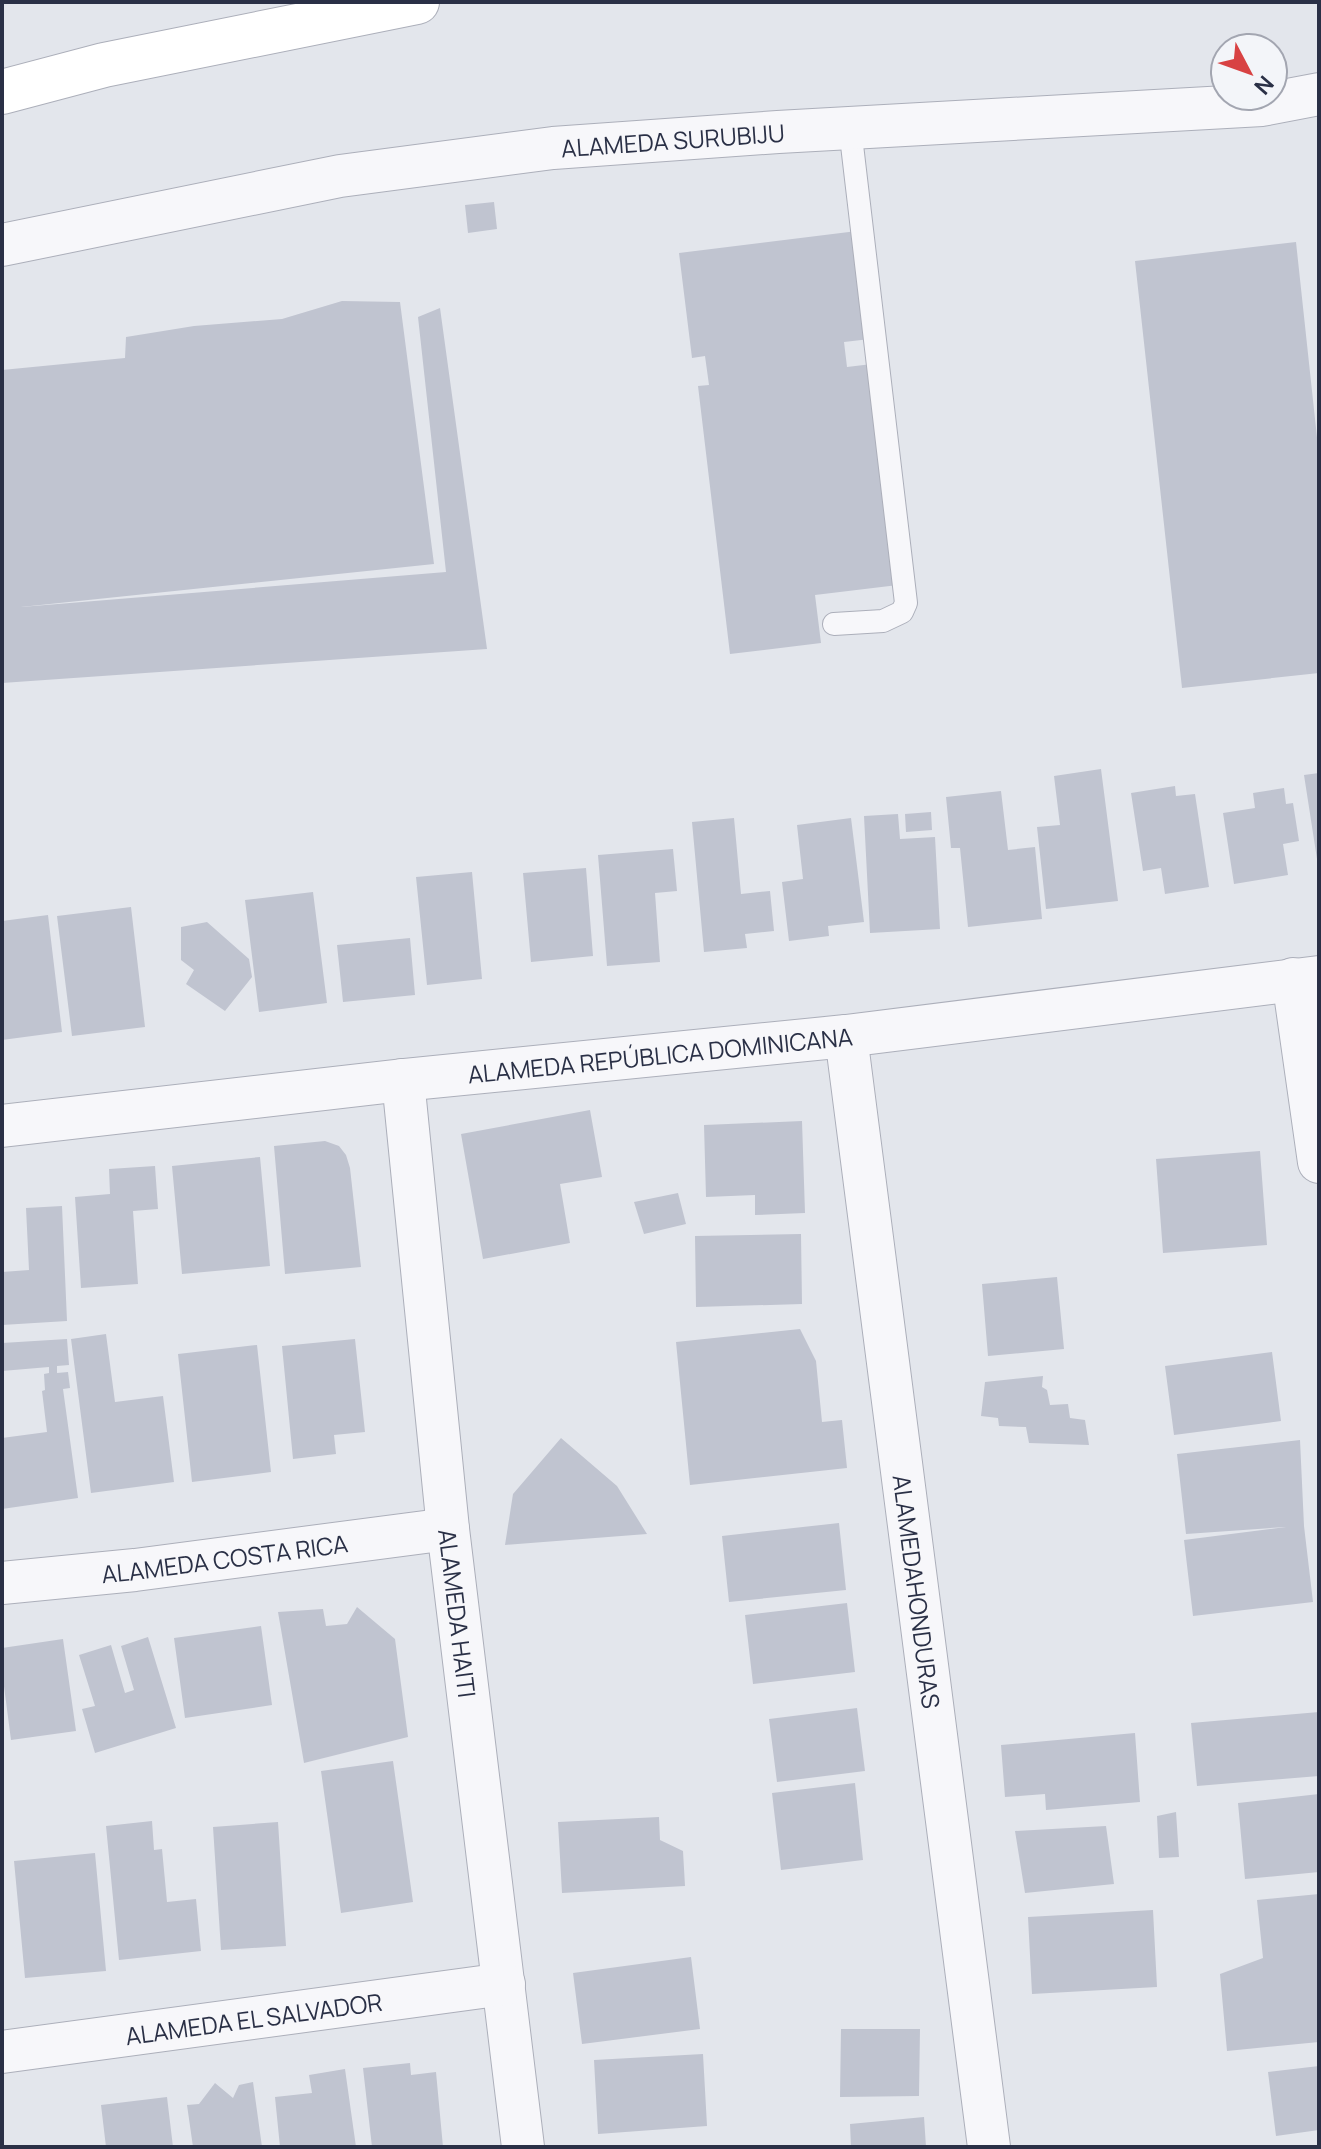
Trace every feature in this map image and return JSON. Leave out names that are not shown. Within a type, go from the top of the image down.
[{"type":"main road","points":[[2,92],[104,65],[417,2]]},
{"type":"street","name":"ALAMEDA SURUBIJU","points":[[12,240],[340,176],[553,148],[1262,105],[1319,94]]},
{"type":"street","name":"ALAMEDA REPÚBLICA DOMINICANA","points":[[2,1126],[403,1080],[846,1036],[1306,978]]},
{"type":"street","points":[[1306,978],[1319,1162]]},
{"type":"street","name":"ALAMEDAHONDURAS","points":[[846,1036],[989,2147]]},
{"type":"street","name":"ALAMEDA HAITI","points":[[403,1080],[448,1529],[523,2147]]},
{"type":"street","name":"ALAMEDA COSTA RICA","points":[[2,1583],[135,1570],[448,1529]]},
{"type":"street","name":"ALAMEDA EL SALVADOR","points":[[2,2052],[504,1984]]},
{"type":"lane","points":[[834,624],[883,621],[902,612],[906,603],[850,128]]},
{"type":"building","points":[[494,202],[497,229],[468,233],[465,205]]},
{"type":"building","points":[[857,231],[870,339],[844,342],[847,367],[872,364],[898,585],[815,595],[821,643],[730,654],[698,386],[709,385],[705,356],[692,358],[679,253]]},
{"type":"building","points":[[1296,242],[1319,456],[1319,673],[1182,688],[1135,261]]},
{"type":"building","points":[[342,301],[400,302],[434,564],[21,607],[446,572],[418,317],[440,308],[487,649],[2,683],[2,370],[125,358],[126,337],[194,326],[282,319]]},
{"type":"building","points":[[1101,769],[1118,901],[1046,909],[1037,827],[1060,825],[1054,776]]},
{"type":"building","points":[[1319,773],[1319,859],[1317,859],[1304,775]]},
{"type":"building","points":[[1175,786],[1176,796],[1195,794],[1209,887],[1165,894],[1161,868],[1143,871],[1131,793]]},
{"type":"building","points":[[1284,788],[1286,804],[1293,803],[1299,841],[1283,844],[1288,875],[1234,884],[1223,813],[1255,808],[1253,793]]},
{"type":"building","points":[[1001,791],[1008,850],[1035,847],[1042,919],[968,927],[960,848],[951,848],[946,797]]},
{"type":"building","points":[[931,812],[932,830],[906,832],[905,814]]},
{"type":"building","points":[[898,814],[900,839],[935,837],[940,929],[870,933],[864,816]]},
{"type":"building","points":[[734,818],[741,894],[770,891],[774,931],[745,934],[747,948],[704,952],[692,822]]},
{"type":"building","points":[[851,818],[864,922],[828,926],[829,936],[789,941],[782,882],[803,879],[797,825]]},
{"type":"building","points":[[673,849],[677,891],[655,893],[660,962],[607,966],[598,855]]},
{"type":"building","points":[[586,868],[593,956],[531,962],[523,873]]},
{"type":"building","points":[[472,872],[482,979],[427,985],[416,877]]},
{"type":"building","points":[[313,892],[327,1003],[259,1012],[245,900]]},
{"type":"building","points":[[131,907],[145,1027],[72,1036],[57,916]]},
{"type":"building","points":[[48,915],[62,1032],[2,1040],[2,921]]},
{"type":"building","points":[[207,922],[249,959],[252,977],[225,1011],[186,984],[194,970],[181,960],[181,927]]},
{"type":"building","points":[[410,938],[415,995],[343,1002],[337,945]]},
{"type":"building","points":[[590,1110],[602,1177],[560,1184],[570,1243],[483,1259],[461,1134]]},
{"type":"building","points":[[802,1121],[805,1213],[755,1215],[755,1195],[706,1197],[704,1125]]},
{"type":"building","points":[[325,1141],[339,1146],[350,1168],[361,1267],[285,1274],[274,1146]]},
{"type":"building","points":[[1260,1151],[1267,1245],[1163,1253],[1156,1159]]},
{"type":"building","points":[[260,1157],[270,1266],[182,1274],[172,1166]]},
{"type":"building","points":[[155,1166],[158,1209],[133,1211],[138,1284],[81,1288],[75,1197],[110,1194],[109,1169]]},
{"type":"building","points":[[678,1193],[686,1224],[644,1234],[634,1202]]},
{"type":"building","points":[[62,1206],[67,1321],[2,1325],[2,1272],[29,1270],[26,1208]]},
{"type":"building","points":[[801,1234],[802,1304],[696,1307],[695,1236]]},
{"type":"building","points":[[1057,1277],[1064,1349],[988,1356],[982,1284]]},
{"type":"building","points":[[800,1329],[816,1361],[822,1422],[842,1420],[847,1468],[690,1485],[676,1342]]},
{"type":"building","points":[[106,1334],[115,1402],[163,1396],[174,1482],[91,1493],[71,1339]]},
{"type":"building","points":[[67,1339],[69,1365],[57,1366],[57,1373],[68,1372],[70,1388],[63,1389],[78,1498],[2,1509],[2,1438],[47,1432],[42,1391],[45,1390],[44,1374],[49,1373],[49,1367],[2,1371],[2,1343]]},
{"type":"building","points":[[355,1339],[365,1432],[334,1435],[336,1454],[293,1459],[282,1346]]},
{"type":"building","points":[[257,1345],[271,1472],[192,1482],[178,1354]]},
{"type":"building","points":[[1272,1352],[1281,1421],[1174,1435],[1165,1366]]},
{"type":"building","points":[[1043,1376],[1042,1387],[1047,1390],[1050,1405],[1068,1404],[1070,1418],[1085,1420],[1089,1445],[1029,1443],[1026,1427],[999,1426],[998,1418],[981,1416],[985,1382]]},
{"type":"building","points":[[561,1438],[617,1486],[647,1534],[505,1545],[513,1494]]},
{"type":"building","points":[[1300,1440],[1304,1526],[1313,1602],[1193,1616],[1184,1540],[1286,1527],[1186,1534],[1177,1454]]},
{"type":"building","points":[[839,1523],[846,1590],[729,1602],[722,1536]]},
{"type":"building","points":[[847,1603],[855,1672],[753,1684],[745,1615]]},
{"type":"building","points":[[357,1607],[395,1639],[408,1737],[304,1763],[278,1612],[323,1609],[326,1626],[347,1624]]},
{"type":"building","points":[[261,1626],[272,1705],[185,1718],[174,1638]]},
{"type":"building","points":[[148,1637],[176,1728],[95,1753],[82,1709],[95,1706],[79,1655],[111,1645],[125,1693],[134,1690],[121,1646]]},
{"type":"building","points":[[63,1639],[76,1731],[11,1740],[2,1648]]},
{"type":"building","points":[[857,1708],[865,1771],[777,1782],[769,1719]]},
{"type":"building","points":[[1319,1712],[1319,1776],[1197,1786],[1191,1723]]},
{"type":"building","points":[[1135,1733],[1140,1802],[1046,1810],[1045,1794],[1005,1797],[1001,1745]]},
{"type":"building","points":[[393,1761],[413,1902],[341,1913],[321,1771]]},
{"type":"building","points":[[855,1783],[863,1860],[781,1870],[772,1793]]},
{"type":"building","points":[[1319,1794],[1319,1872],[1245,1879],[1238,1803]]},
{"type":"building","points":[[1176,1812],[1179,1857],[1159,1858],[1157,1816]]},
{"type":"building","points":[[659,1817],[660,1840],[683,1851],[685,1886],[562,1893],[558,1822]]},
{"type":"building","points":[[152,1821],[154,1850],[162,1849],[167,1902],[196,1899],[201,1951],[119,1960],[106,1826]]},
{"type":"building","points":[[278,1822],[286,1946],[221,1950],[213,1827]]},
{"type":"building","points":[[1106,1826],[1114,1884],[1025,1893],[1015,1831]]},
{"type":"building","points":[[95,1853],[106,1971],[25,1978],[14,1861]]},
{"type":"building","points":[[1319,1894],[1319,2042],[1227,2051],[1220,1974],[1263,1958],[1257,1900]]},
{"type":"building","points":[[1153,1910],[1157,1987],[1032,1994],[1028,1917]]},
{"type":"building","points":[[691,1957],[700,2029],[582,2044],[573,1973]]},
{"type":"building","points":[[841,2029],[920,2029],[919,2096],[840,2097]]},
{"type":"building","points":[[703,2054],[707,2126],[598,2134],[594,2060]]},
{"type":"building","points":[[410,2063],[411,2075],[436,2072],[443,2147],[372,2147],[363,2068]]},
{"type":"building","points":[[1319,2066],[1319,2130],[1276,2136],[1268,2072]]},
{"type":"building","points":[[345,2069],[356,2147],[280,2147],[275,2097],[312,2093],[309,2075]]},
{"type":"building","points":[[253,2082],[262,2147],[193,2147],[187,2105],[199,2104],[215,2083],[233,2098],[239,2085]]},
{"type":"building","points":[[167,2097],[173,2147],[106,2147],[101,2105]]},
{"type":"building","points":[[924,2117],[926,2147],[851,2147],[850,2124]]}]
